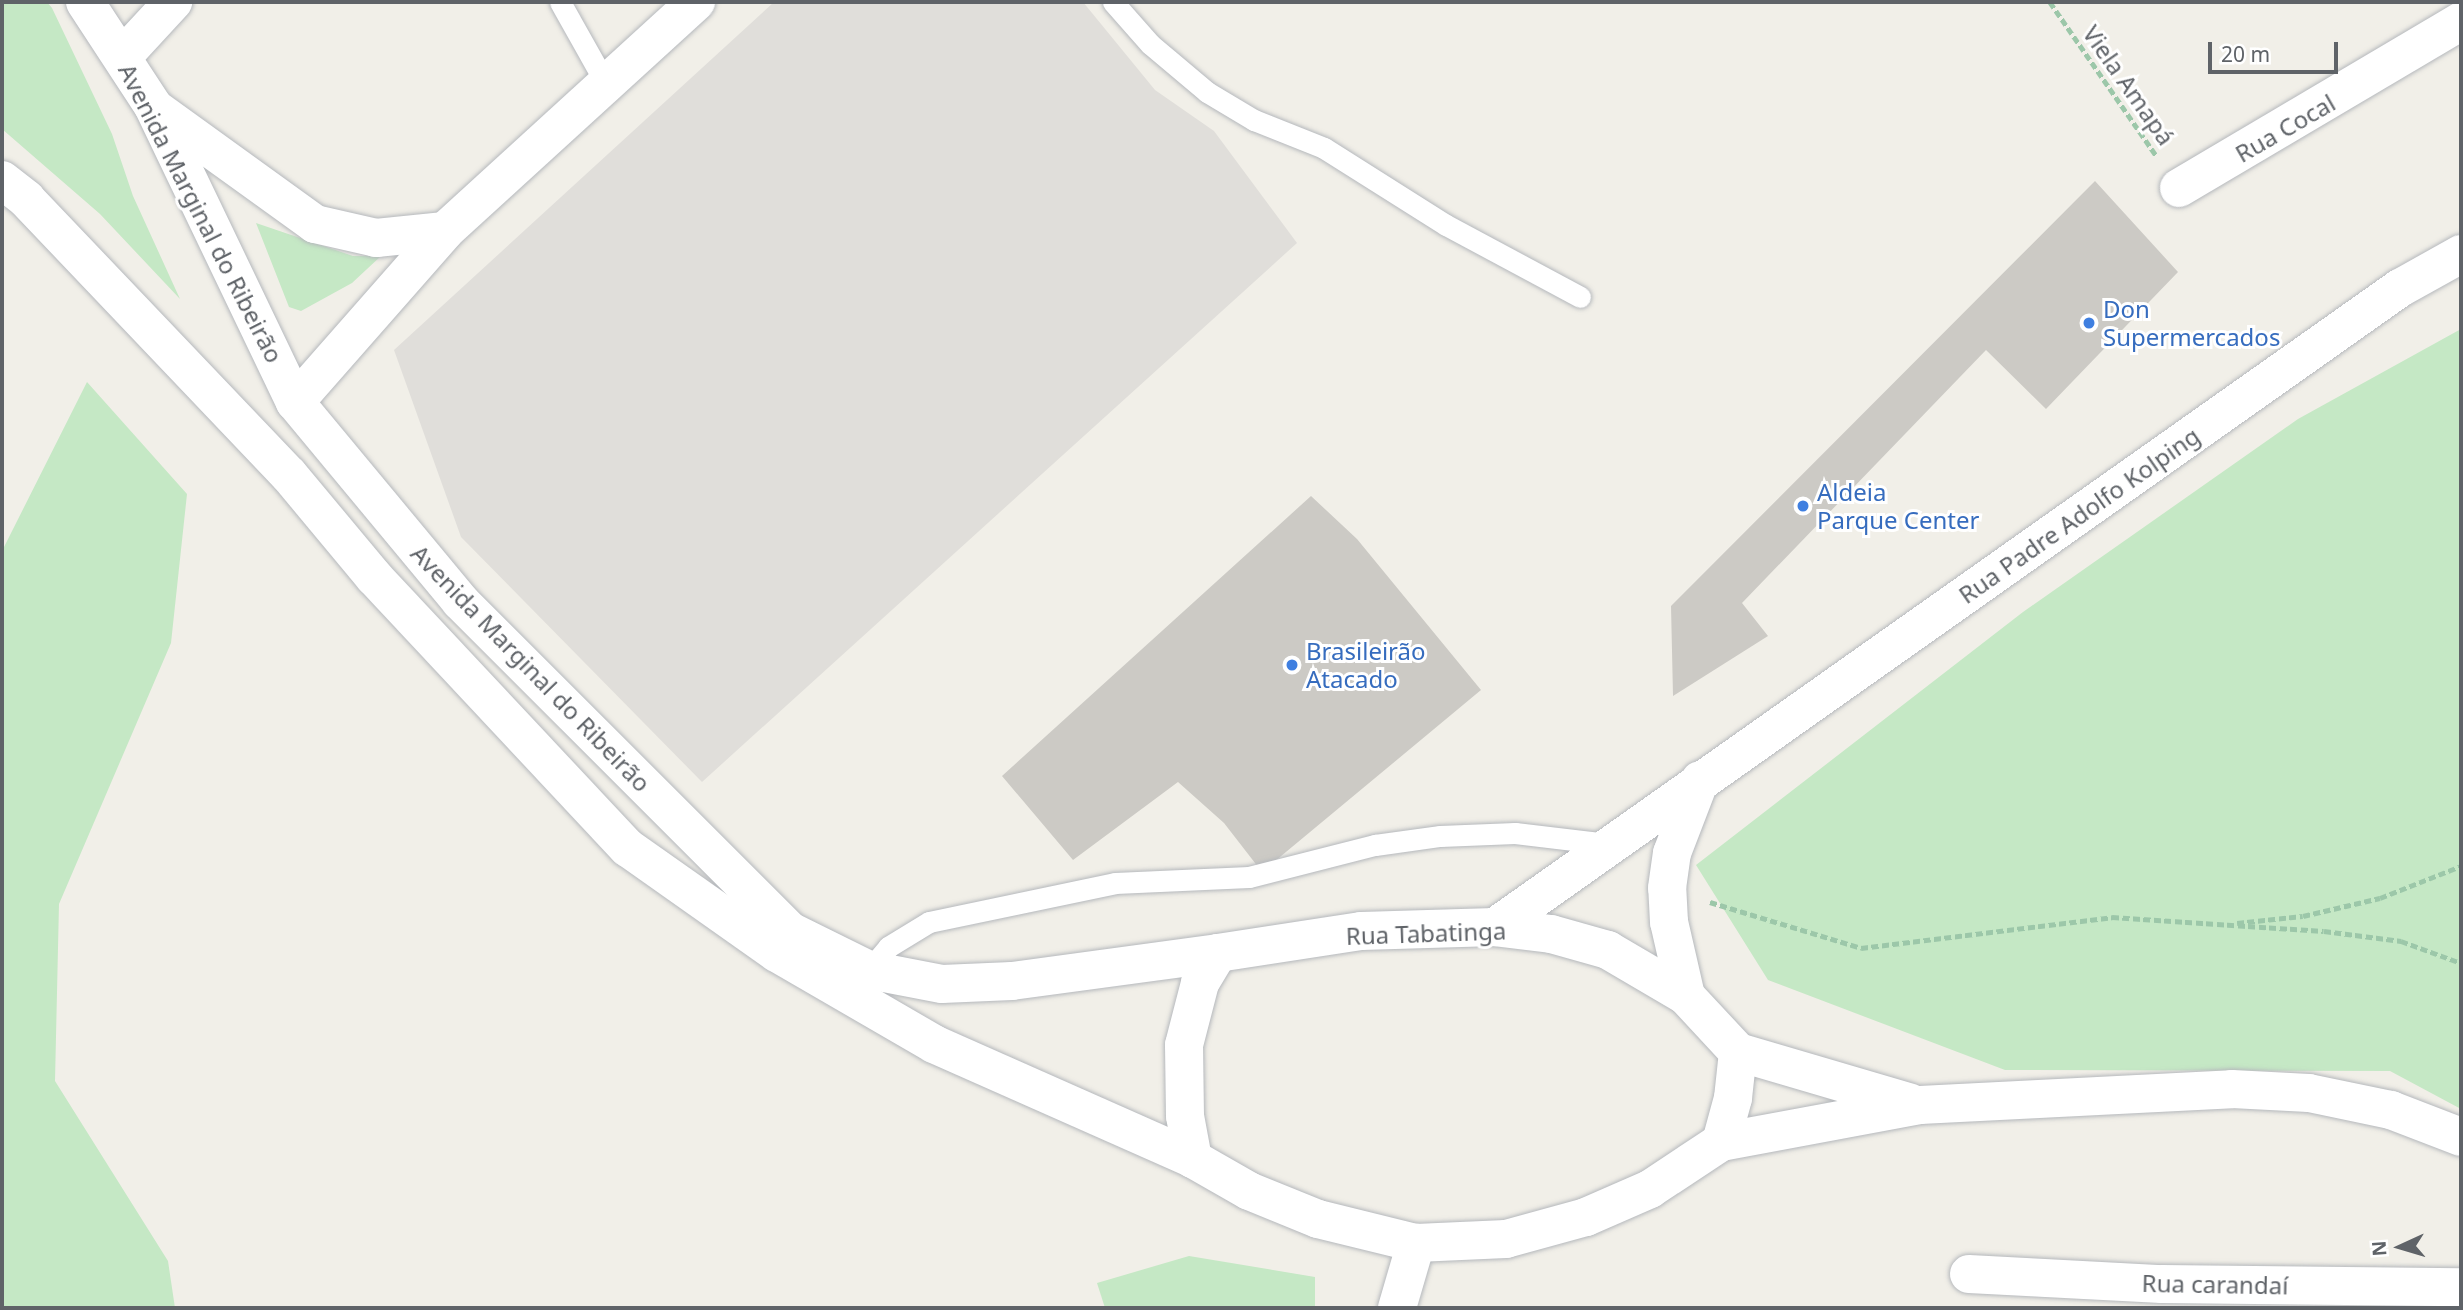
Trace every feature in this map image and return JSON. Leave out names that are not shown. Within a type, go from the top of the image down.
[{"type":"main road","name":"Avenida Marginal do Ribeirão","points":[[85,2],[123,56],[153,106],[295,402],[460,601],[790,931],[869,970],[942,984],[1012,981],[1217,953]]},
{"type":"main road","points":[[123,56],[173,2]]},
{"type":"main road","points":[[295,402],[445,231],[696,2]]},
{"type":"main road","name":"Rua Cocal","points":[[2179,188],[2461,21]]},
{"type":"main road","points":[[153,106],[316,224],[376,238],[445,231]]},
{"type":"main road","name":"Avenida Marginal do Ribeirão","points":[[2,180],[26,199],[289,475],[374,577],[628,848],[777,953],[934,1044],[1193,1158]]},
{"type":"main road","name":"Rua Padre Adolfo Kolping","points":[[1495,927],[1606,844],[2400,288],[2461,254]]},
{"type":"main road","points":[[1686,996],[1669,922],[1667,888],[1672,853],[1700,780]]},
{"type":"main road","name":"Rua Tabatinga","points":[[1217,953],[1361,931],[1495,927],[1551,934],[1608,950],[1686,996],[1738,1052]]},
{"type":"main road","points":[[1217,953],[1200,984],[1184,1045],[1185,1116],[1193,1158],[1249,1191],[1318,1219],[1416,1243],[1506,1239],[1586,1217],[1650,1189],[1721,1142],[1920,1105],[2135,1091],[2309,1093],[2391,1110],[2461,1137]]},
{"type":"main road","points":[[1721,1142],[1733,1098],[1738,1052],[1920,1105]]},
{"type":"main road","points":[[1397,1308],[1416,1243]]},
{"type":"main road","name":"Rua carandaí","points":[[1969,1274],[2164,1296],[2461,1287]]},
{"type":"lane","points":[[560,2],[606,84]]},
{"type":"lane","points":[[1113,2],[1150,44],[1207,92],[1254,120],[1324,148],[1446,225],[1580,297]]},
{"type":"lane","points":[[869,970],[888,947],[929,922],[1115,883],[1249,877],[1375,845],[1440,836],[1515,833],[1606,844]]},
{"type":"path","name":"Viela Amapá","points":[[2050,2],[2179,188]]},
{"type":"path","points":[[2222,925],[2303,916],[2380,898],[2461,866]]},
{"type":"path","points":[[1667,888],[1861,948],[2112,917],[2402,941],[2461,963]]},
{"type":"shaded area","points":[[774,2],[1083,2],[1155,90],[1214,131],[1297,243],[702,782],[461,537],[394,350]]},
{"type":"green space","points":[[2,2],[47,2],[52,8],[112,134],[133,196],[180,299],[100,214],[2,129]]},
{"type":"green space","points":[[256,223],[353,256],[381,256],[352,283],[301,311],[289,307]]},
{"type":"green space","points":[[2461,329],[2461,1109],[2390,1071],[2005,1070],[1768,980],[1696,865],[2023,612],[2298,419]]},
{"type":"green space","points":[[87,382],[187,494],[171,643],[59,904],[55,1081],[168,1261],[175,1308],[2,1308],[2,551]]},
{"type":"green space","points":[[1189,1256],[1315,1277],[1315,1308],[1105,1308],[1097,1283]]},
{"type":"building","name":"Aldeia Parque Center","points":[[2095,181],[2178,272],[2046,409],[1986,350],[1742,603],[1768,636],[1673,696],[1671,606]]},
{"type":"building","name":"Brasileirão Atacado","points":[[1311,496],[1357,539],[1481,690],[1262,872],[1224,823],[1178,782],[1073,860],[1002,776]]},
{"type":"place","name":"Don Supermercados","points":[[2089,323]]},
{"type":"place","name":"Aldeia Parque Center","points":[[1803,506]]},
{"type":"place","name":"Brasileirão Atacado","points":[[1292,665]]}]
